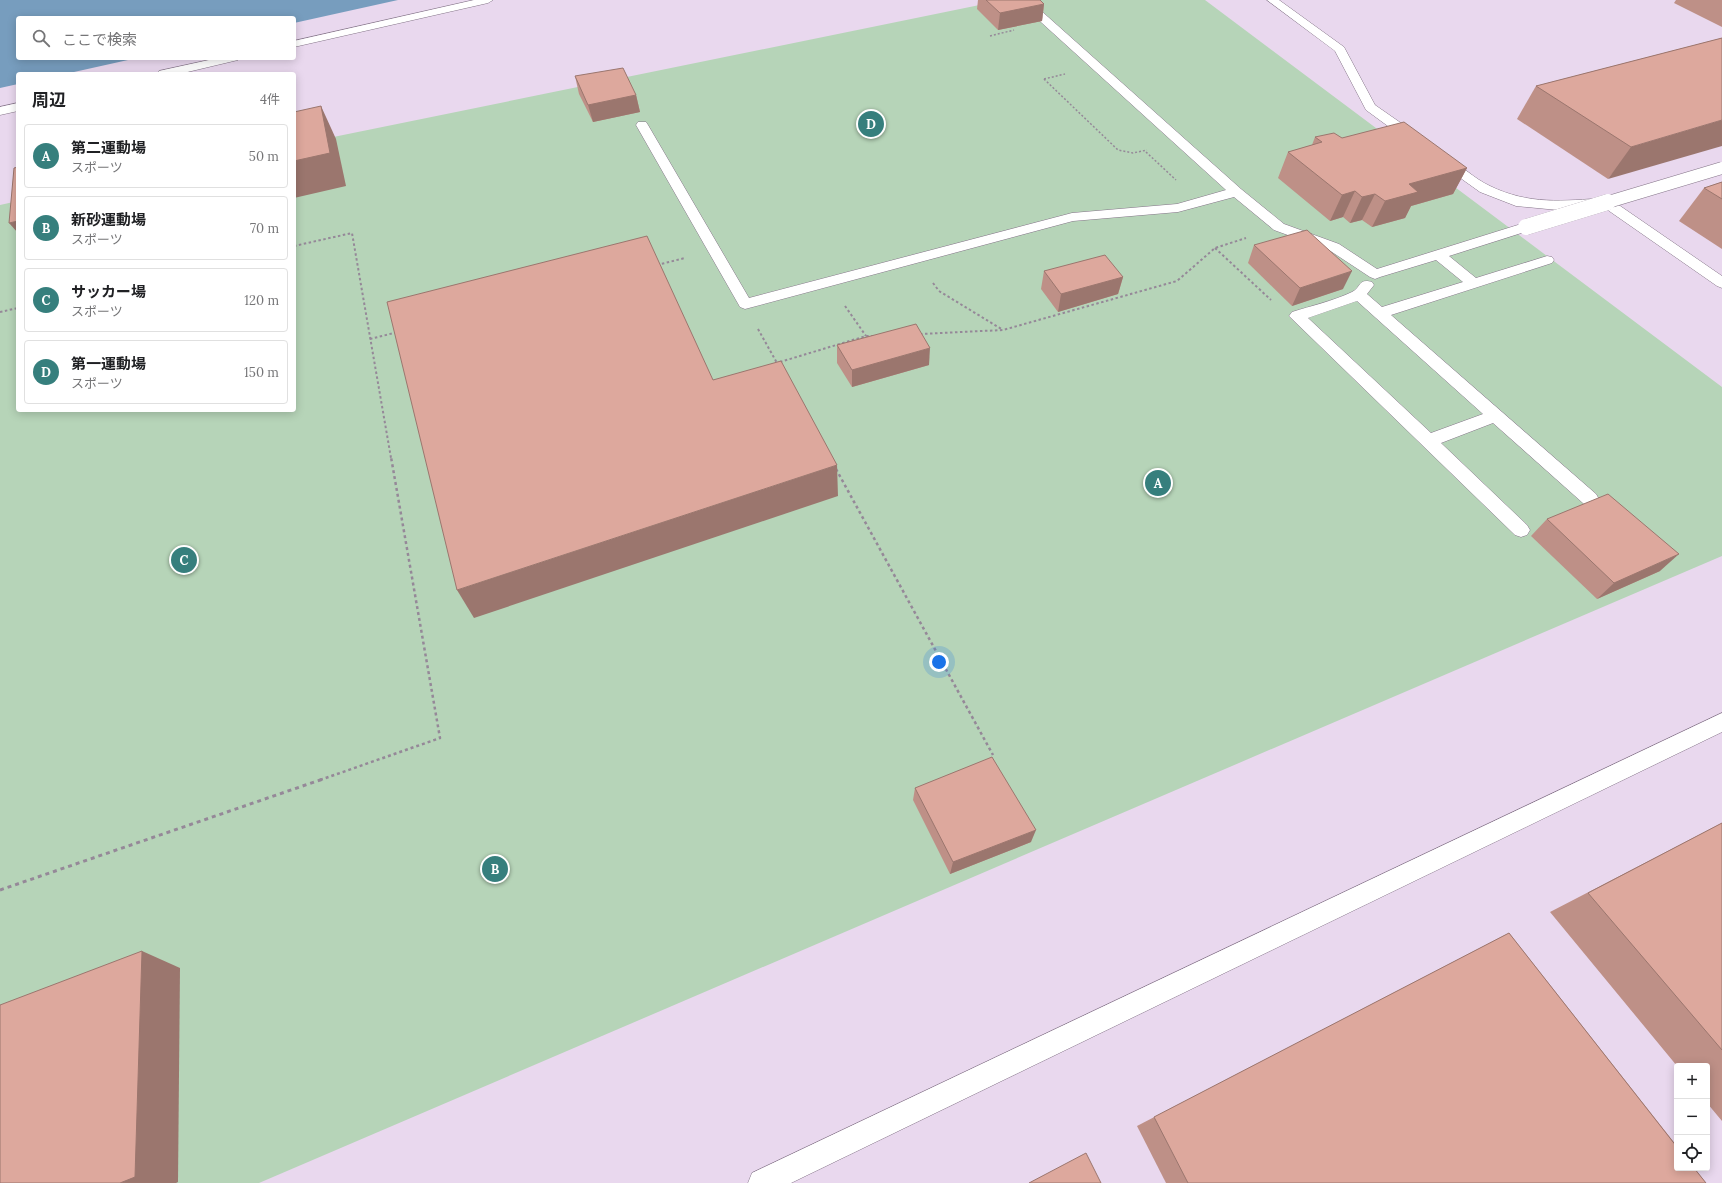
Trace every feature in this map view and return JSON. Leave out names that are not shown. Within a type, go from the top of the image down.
[{"type":"lane","points":[[296,44],[488,0]]},
{"type":"lane","points":[[1272,0],[1340,49],[1370,107],[1485,189],[1521,203],[1558,206],[1605,202],[1722,283]]},
{"type":"lane","points":[[1025,2],[1236,192],[1279,226],[1334,248],[1375,274]]},
{"type":"lane","points":[[172,72],[225,60]]},
{"type":"lane","points":[[0,111],[16,107]]},
{"type":"lane","points":[[642,125],[745,304],[1072,217],[1178,208],[1236,192]]},
{"type":"lane","points":[[1521,530],[1297,316],[1359,295],[1375,274],[1722,168]]},
{"type":"lane","points":[[1439,255],[1473,283]]},
{"type":"lane","points":[[1381,314],[1547,260]]},
{"type":"lane","points":[[1359,295],[1590,499]]},
{"type":"lane","points":[[1428,441],[1495,416]]},
{"type":"lane","points":[[762,1183],[1722,722]]},
{"type":"path","points":[[1044,79],[1118,150],[1133,153],[1178,140]]},
{"type":"path","points":[[1144,151],[1200,202]]},
{"type":"path","points":[[920,334],[1003,330],[1177,281],[1215,248],[1279,226]]},
{"type":"path","points":[[0,890],[440,738],[352,233],[296,246]]},
{"type":"path","points":[[1215,248],[1279,307],[1297,316]]},
{"type":"path","points":[[653,266],[714,251]]},
{"type":"path","points":[[914,259],[939,291],[1003,330]]},
{"type":"path","points":[[828,282],[866,336]]},
{"type":"path","points":[[745,304],[781,370]]},
{"type":"path","points":[[0,312],[16,308]]},
{"type":"path","points":[[370,339],[401,331]]},
{"type":"path","points":[[777,363],[866,336],[882,336]]},
{"type":"path","points":[[835,468],[993,755]]},
{"type":"green space","points":[[1004,0],[1205,0],[1722,387],[1722,556],[259,1183],[0,1183],[0,205],[16,201],[16,412],[296,412],[296,145]]},
{"type":"water","points":[[0,0],[398,0],[296,23],[296,16],[16,16],[16,60],[128,60],[74,72],[16,72],[16,84],[0,88]]},
{"type":"building","points":[[986,0],[1040,0],[1044,4],[1000,13]]},
{"type":"building","points":[[1722,38],[1722,120],[1631,147],[1536,86]]},
{"type":"building","points":[[623,68],[636,95],[588,105],[575,76]]},
{"type":"building","points":[[321,106],[330,153],[296,161],[296,112]]},
{"type":"building","points":[[1404,122],[1467,168],[1409,184],[1418,192],[1385,201],[1375,194],[1362,197],[1355,191],[1342,195],[1288,152],[1322,142],[1315,137],[1334,133],[1342,138]]},
{"type":"building","points":[[14,168],[16,168],[16,221],[9,223]]},
{"type":"building","points":[[1722,182],[1722,199],[1704,188]]},
{"type":"building","points":[[1307,230],[1352,271],[1300,288],[1254,245]]},
{"type":"building","points":[[647,236],[713,380],[781,361],[837,465],[457,590],[387,302]]},
{"type":"building","points":[[1105,255],[1123,277],[1061,294],[1044,271]]},
{"type":"building","points":[[916,324],[930,348],[852,370],[837,345]]},
{"type":"building","points":[[1608,494],[1679,554],[1614,583],[1547,519]]},
{"type":"building","points":[[992,757],[1036,830],[953,862],[915,788]]},
{"type":"building","points":[[1722,823],[1722,1050],[1588,893]]},
{"type":"building","points":[[1509,933],[1674,1143],[1674,1171],[1696,1171],[1706,1183],[1188,1183],[1154,1117]]},
{"type":"building","points":[[142,951],[135,1177],[120,1183],[0,1183],[0,1005]]},
{"type":"building","points":[[1086,1153],[1101,1183],[1029,1183]]},
{"type":"place","name":"第一運動場","points":[[871,124]]},
{"type":"place","name":"第二運動場","points":[[1158,483]]},
{"type":"place","name":"サッカー場","points":[[184,560]]},
{"type":"place","name":"新砂運動場","points":[[495,869]]}]
